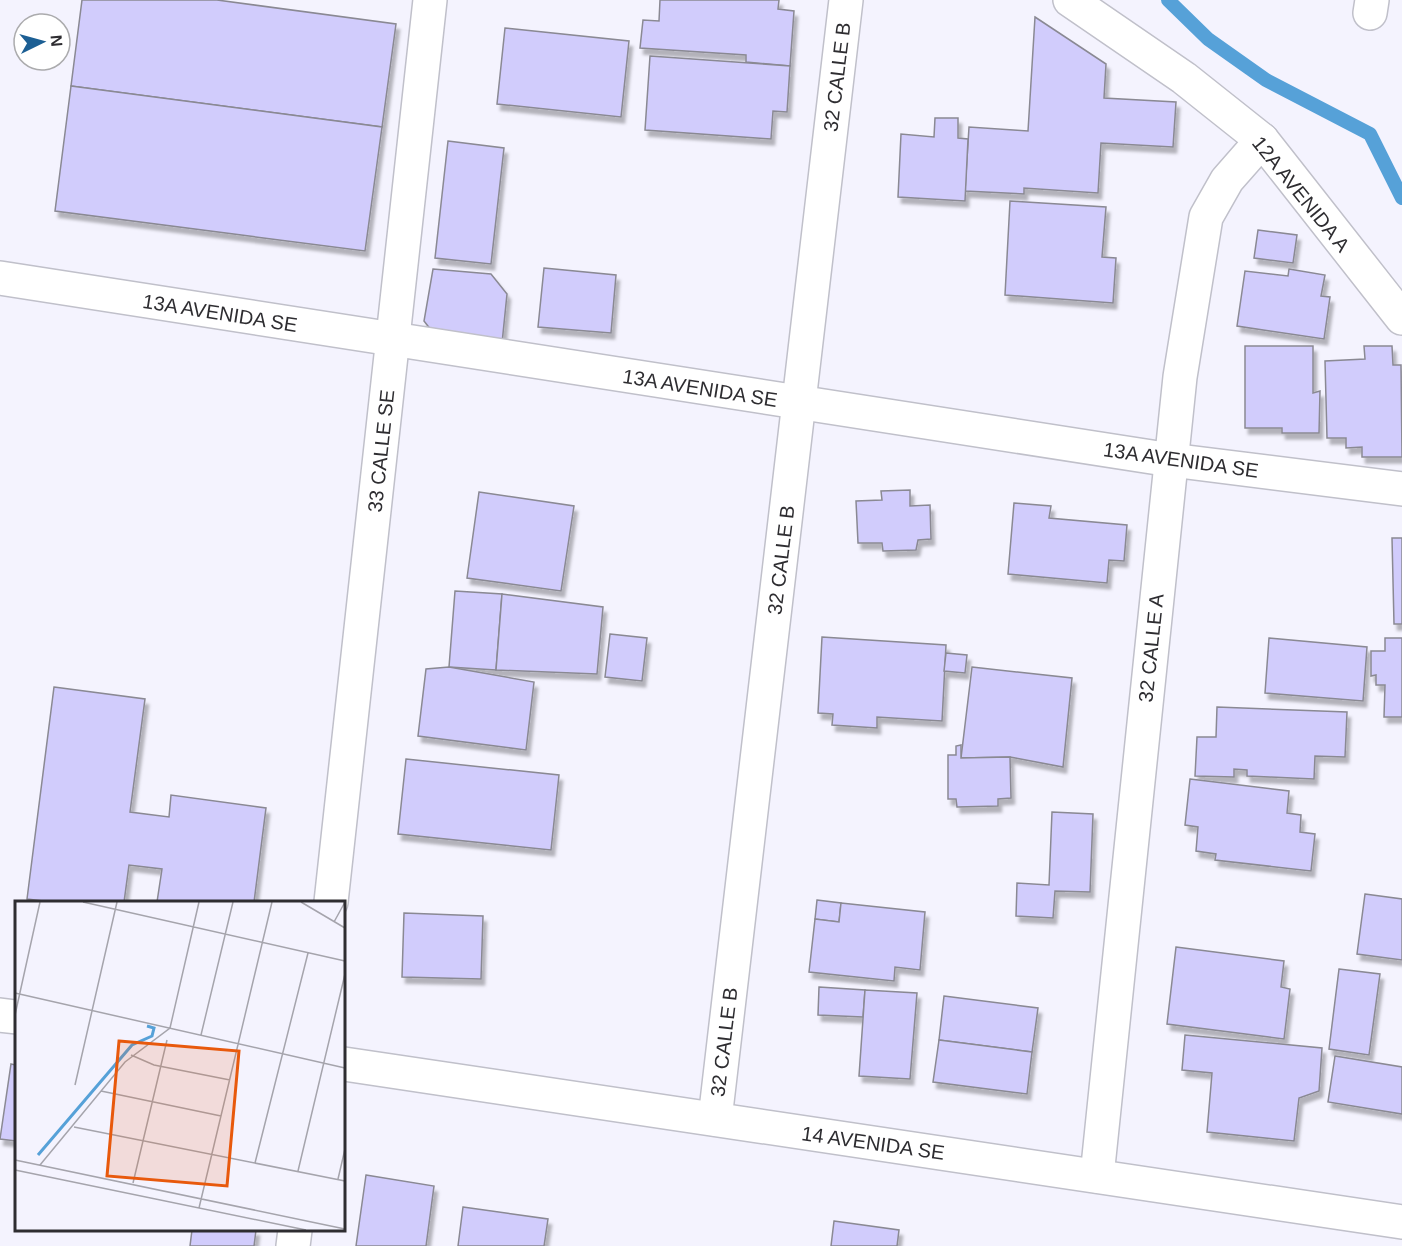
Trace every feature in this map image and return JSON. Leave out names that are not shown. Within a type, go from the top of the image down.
[{"type":"street","name":"33 CALLE SE","points":[[331,901],[430,0]]},
{"type":"street","name":"32 CALLE B","points":[[715,1119],[846,0]]},
{"type":"street","name":"12A AVENIDA A","points":[[1070,0],[1185,78],[1262,140],[1402,318]]},
{"type":"street","name":"32 CALLE A","points":[[1097,1176],[1180,377],[1206,217],[1227,180],[1262,140]]},
{"type":"street","name":"13A AVENIDA SE","points":[[0,278],[1171,460],[1402,489]]},
{"type":"street","points":[[0,1015],[15,1017]]},
{"type":"street","name":"14 AVENIDA SE","points":[[345,1064],[1402,1222]]},
{"type":"street","points":[[293,1246],[295,1231]]},
{"type":"building","points":[[82,0],[217,0],[396,24],[382,127],[71,86]]},
{"type":"building","points":[[660,0],[779,0],[778,9],[794,11],[790,66],[746,62],[746,55],[640,48],[643,20],[659,21]]},
{"type":"building","points":[[1035,17],[1106,64],[1104,98],[1176,102],[1173,147],[1101,143],[1098,193],[1024,188],[1024,194],[965,191],[969,127],[1028,131]]},
{"type":"building","points":[[505,28],[629,41],[621,117],[497,104]]},
{"type":"building","points":[[650,56],[790,66],[787,112],[773,111],[771,139],[645,130]]},
{"type":"building","points":[[71,86],[382,127],[365,251],[55,211]]},
{"type":"building","points":[[935,118],[958,118],[958,138],[968,139],[965,201],[898,197],[901,134],[934,137]]},
{"type":"building","points":[[448,141],[504,148],[491,264],[435,258]]},
{"type":"building","points":[[1010,201],[1106,207],[1102,257],[1116,258],[1113,303],[1005,295]]},
{"type":"building","points":[[1258,230],[1297,235],[1293,263],[1254,258]]},
{"type":"building","points":[[544,268],[616,275],[611,333],[538,327]]},
{"type":"building","points":[[433,269],[491,274],[507,294],[501,353],[446,349],[424,321]]},
{"type":"building","points":[[1289,269],[1325,275],[1321,296],[1330,297],[1324,339],[1237,326],[1245,271],[1288,276]]},
{"type":"building","points":[[1245,346],[1313,346],[1313,393],[1320,391],[1319,433],[1282,433],[1282,428],[1245,428]]},
{"type":"building","points":[[1364,346],[1392,346],[1393,365],[1401,365],[1402,457],[1362,457],[1362,447],[1346,448],[1346,438],[1327,438],[1325,361],[1365,359]]},
{"type":"building","points":[[910,490],[910,506],[930,505],[931,539],[918,540],[916,550],[883,551],[882,543],[858,543],[856,501],[882,500],[881,491]]},
{"type":"building","points":[[479,492],[574,506],[561,591],[467,578]]},
{"type":"building","points":[[1014,503],[1051,506],[1049,518],[1127,525],[1124,561],[1109,560],[1107,583],[1008,574]]},
{"type":"building","points":[[1392,538],[1402,538],[1402,624],[1394,624]]},
{"type":"building","points":[[455,591],[502,594],[496,670],[449,667]]},
{"type":"building","points":[[502,594],[603,607],[597,674],[496,670]]},
{"type":"building","points":[[610,634],[647,638],[642,681],[605,677]]},
{"type":"building","points":[[822,637],[946,645],[942,721],[877,717],[877,728],[832,725],[833,714],[818,713]]},
{"type":"building","points":[[1269,638],[1367,647],[1363,701],[1265,693]]},
{"type":"building","points":[[1385,638],[1402,638],[1402,717],[1384,717],[1385,685],[1376,685],[1376,675],[1371,676],[1371,651],[1385,651]]},
{"type":"building","points":[[946,653],[967,655],[965,673],[944,671]]},
{"type":"building","points":[[449,667],[534,682],[526,750],[418,736],[426,669]]},
{"type":"building","points":[[972,667],[1072,678],[1063,767],[1010,757],[961,758]]},
{"type":"building","points":[[54,687],[145,699],[130,812],[169,817],[171,795],[266,808],[254,901],[157,901],[162,869],[129,865],[124,901],[27,899]]},
{"type":"building","points":[[1217,707],[1347,712],[1345,757],[1315,756],[1314,779],[1247,776],[1247,770],[1234,769],[1234,777],[1195,776],[1197,737],[1216,737]]},
{"type":"building","points":[[961,745],[961,758],[1010,757],[1011,798],[998,799],[998,806],[957,807],[956,799],[948,799],[948,755],[956,755],[956,746]]},
{"type":"building","points":[[406,759],[559,775],[551,850],[398,834]]},
{"type":"building","points":[[1190,779],[1289,791],[1287,813],[1301,815],[1300,832],[1315,834],[1311,871],[1215,860],[1216,854],[1196,851],[1198,827],[1185,825]]},
{"type":"building","points":[[1052,812],[1093,814],[1090,892],[1055,891],[1053,918],[1016,916],[1017,883],[1049,885]]},
{"type":"building","points":[[1365,894],[1402,899],[1402,960],[1357,954]]},
{"type":"building","points":[[817,900],[841,903],[839,922],[815,919]]},
{"type":"building","points":[[841,903],[925,912],[920,970],[895,967],[894,981],[809,972],[815,919],[839,922]]},
{"type":"building","points":[[404,913],[483,916],[481,979],[402,977]]},
{"type":"building","points":[[1176,947],[1284,961],[1281,987],[1290,989],[1284,1039],[1167,1024]]},
{"type":"building","points":[[1339,969],[1380,974],[1369,1055],[1329,1049]]},
{"type":"building","points":[[819,987],[865,990],[863,1017],[818,1015]]},
{"type":"building","points":[[865,990],[917,993],[910,1079],[859,1076]]},
{"type":"building","points":[[944,996],[1038,1008],[1032,1052],[939,1040]]},
{"type":"building","points":[[1185,1035],[1322,1048],[1319,1091],[1299,1098],[1294,1141],[1207,1132],[1212,1073],[1182,1070]]},
{"type":"building","points":[[939,1040],[1032,1052],[1027,1094],[933,1082]]},
{"type":"building","points":[[1335,1056],[1402,1067],[1402,1114],[1328,1102]]},
{"type":"building","points":[[11,1064],[15,1065],[15,1141],[0,1139]]},
{"type":"building","points":[[366,1175],[434,1186],[426,1246],[356,1246]]},
{"type":"building","points":[[463,1207],[548,1219],[544,1246],[458,1246]]},
{"type":"building","points":[[834,1221],[899,1230],[897,1246],[831,1246]]},
{"type":"building","points":[[192,1231],[256,1231],[254,1246],[190,1246]]},
{"type":"waterway","points":[[1168,0],[1208,39],[1266,80],[1370,134],[1402,198]]}]
